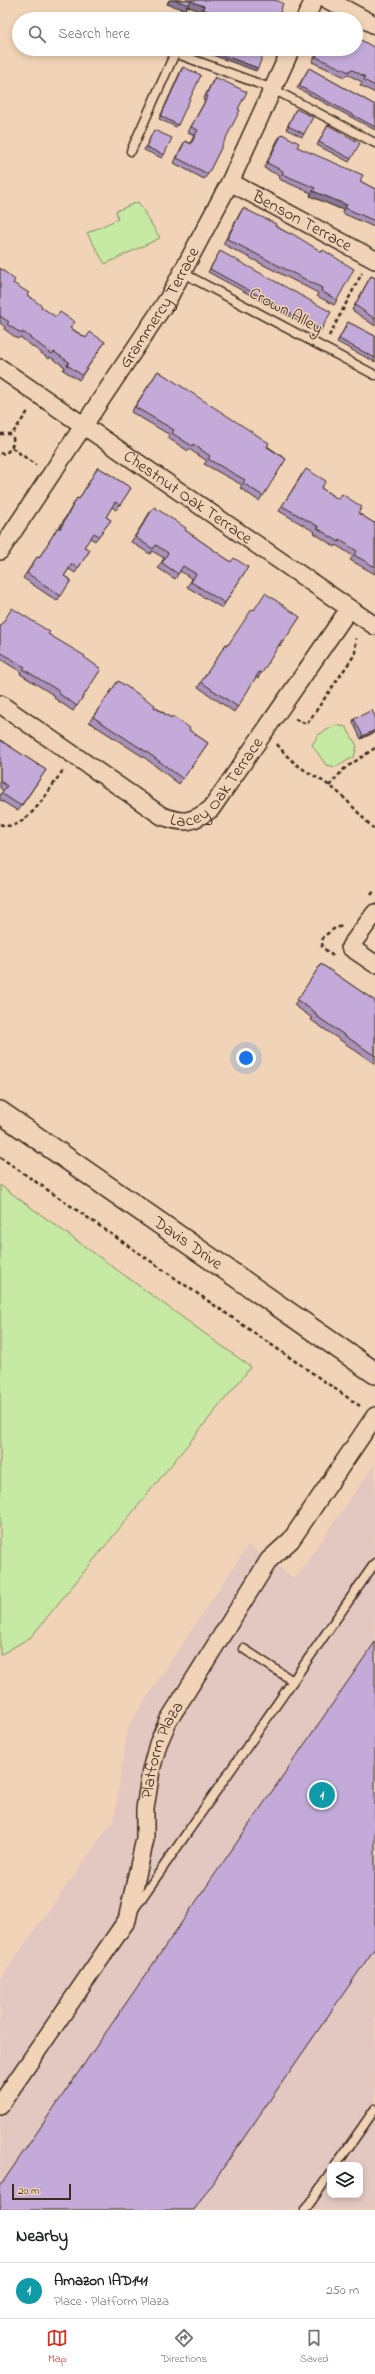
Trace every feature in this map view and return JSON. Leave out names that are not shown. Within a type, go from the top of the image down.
[{"type":"street","points":[[308,12],[314,0]]},
{"type":"street","points":[[328,0],[350,12]]},
{"type":"street","points":[[363,19],[375,26]]},
{"type":"street","name":"Grammercy Terrace","points":[[0,551],[85,426],[183,273],[230,182],[289,56]]},
{"type":"street","name":"Benson Terrace","points":[[230,182],[375,260]]},
{"type":"street","name":"Chestnut Oak Terrace","points":[[0,368],[375,626]]},
{"type":"street","name":"Lacey Oak Terrace","points":[[0,704],[75,754],[162,816],[179,822],[194,821],[211,809],[349,609]]},
{"type":"street","points":[[375,913],[350,947],[375,964]]},
{"type":"street","name":"Davis Drive","points":[[0,1112],[375,1373]]},
{"type":"street","name":"Platform Plaza","points":[[0,2105],[127,1920],[145,1839],[145,1810],[150,1770],[158,1744],[168,1721],[269,1560],[291,1540],[375,1416]]},
{"type":"lane","points":[[131,151],[174,56]]},
{"type":"lane","points":[[183,56],[273,89],[375,143]]},
{"type":"lane","name":"Crown Alley","points":[[183,273],[375,375]]},
{"type":"lane","points":[[127,1920],[375,1563]]},
{"type":"lane","points":[[244,1649],[293,1681]]},
{"type":"lane","points":[[338,2162],[375,2109]]},
{"type":"lane","points":[[306,2210],[327,2178]]},
{"type":"path","points":[[328,339],[362,273]]},
{"type":"path","points":[[12,434],[29,410]]},
{"type":"path","points":[[0,434],[12,434]]},
{"type":"path","points":[[0,453],[5,454],[12,448],[14,440],[12,434]]},
{"type":"path","points":[[12,448],[37,467]]},
{"type":"path","points":[[290,717],[307,724],[355,654],[356,638]]},
{"type":"path","points":[[274,739],[287,757],[303,771],[329,786],[375,830]]},
{"type":"path","points":[[329,786],[344,769],[375,748]]},
{"type":"path","points":[[0,824],[13,827],[24,822],[75,754]]},
{"type":"path","points":[[0,1157],[375,1416]]},
{"type":"shaded area","points":[[375,1463],[375,2210],[0,2210],[0,1979],[114,1819],[128,1726],[248,1545],[295,1579]]},
{"type":"green space","points":[[138,202],[160,238],[105,264],[87,233],[118,219],[116,211]]},
{"type":"green space","points":[[336,725],[346,727],[357,746],[354,757],[336,767],[326,765],[312,745],[318,735]]},
{"type":"green space","points":[[0,1185],[251,1367],[31,1637],[0,1655]]},
{"type":"building","points":[[175,0],[275,0],[283,3],[280,12],[210,12],[203,9],[204,6],[190,1],[189,5]]},
{"type":"building","points":[[363,41],[375,48],[375,86],[364,80],[365,77],[351,69],[349,72],[316,57],[363,56]]},
{"type":"building","points":[[225,56],[262,56],[258,68]]},
{"type":"building","points":[[183,67],[201,75],[178,125],[161,116]]},
{"type":"building","points":[[309,68],[375,105],[375,127],[299,86]]},
{"type":"building","points":[[215,77],[247,92],[238,109],[240,110],[208,174],[177,158],[185,141],[191,144],[198,130],[191,127],[208,96],[206,95]]},
{"type":"building","points":[[296,109],[313,117],[304,134],[288,126]]},
{"type":"building","points":[[328,125],[360,143],[351,159],[319,142]]},
{"type":"building","points":[[154,130],[172,138],[164,155],[146,147]]},
{"type":"building","points":[[282,134],[299,143],[297,147],[363,175],[360,181],[375,189],[375,221],[345,208],[347,205],[313,191],[315,188],[282,174],[283,171],[267,163]]},
{"type":"building","points":[[243,208],[276,224],[275,226],[290,234],[291,233],[322,252],[323,250],[354,269],[337,300],[321,291],[322,288],[227,239]]},
{"type":"building","points":[[220,251],[331,312],[321,330],[210,269]]},
{"type":"building","points":[[0,268],[15,280],[13,283],[29,293],[27,295],[42,306],[41,307],[56,317],[60,312],[75,322],[70,328],[86,338],[90,332],[105,342],[82,375],[67,365],[69,362],[54,352],[52,354],[23,332],[22,334],[7,324],[9,322],[0,316]]},
{"type":"building","points":[[371,276],[375,278],[375,319],[355,305]]},
{"type":"building","points":[[348,322],[375,336],[375,358],[339,339]]},
{"type":"building","points":[[158,371],[269,443],[267,447],[286,459],[263,496],[243,483],[245,480],[208,459],[210,456],[193,444],[192,446],[172,433],[174,430],[135,407]]},
{"type":"building","points":[[98,467],[131,488],[120,505],[115,502],[106,517],[111,520],[99,536],[94,533],[84,547],[90,550],[78,568],[72,564],[64,576],[71,580],[61,596],[27,573],[37,557],[39,558],[58,527],[60,529],[77,498],[79,499]]},
{"type":"building","points":[[306,469],[326,481],[321,488],[338,499],[342,494],[362,507],[358,513],[374,523],[375,522],[375,567],[354,555],[357,551],[340,540],[339,542],[317,528],[319,527],[282,506]]},
{"type":"building","points":[[154,507],[186,528],[185,530],[231,562],[234,558],[248,567],[225,603],[191,582],[196,574],[183,566],[178,574],[162,563],[168,553],[156,545],[153,549],[135,537]]},
{"type":"building","points":[[265,593],[300,617],[284,641],[282,640],[262,673],[259,672],[238,707],[201,682],[226,644],[228,645],[252,609],[254,610]]},
{"type":"building","points":[[12,608],[50,632],[48,634],[85,656],[84,657],[101,669],[77,706],[58,693],[59,691],[23,669],[25,667],[0,652],[0,627]]},
{"type":"building","points":[[118,681],[155,705],[154,707],[171,718],[172,716],[190,728],[189,730],[208,743],[183,779],[148,753],[93,717]]},
{"type":"building","points":[[372,710],[375,717],[375,730],[363,736],[354,719]]},
{"type":"building","points":[[0,740],[46,770],[21,806],[1,793],[7,786],[0,781]]},
{"type":"building","points":[[321,964],[375,1001],[375,1056],[315,1015],[316,1013],[297,1000]]},
{"type":"building","points":[[375,1642],[375,1948],[194,2210],[0,2210],[0,2186]]},
{"type":"place","name":"Amazon IAD141","points":[[322,1795]]}]
